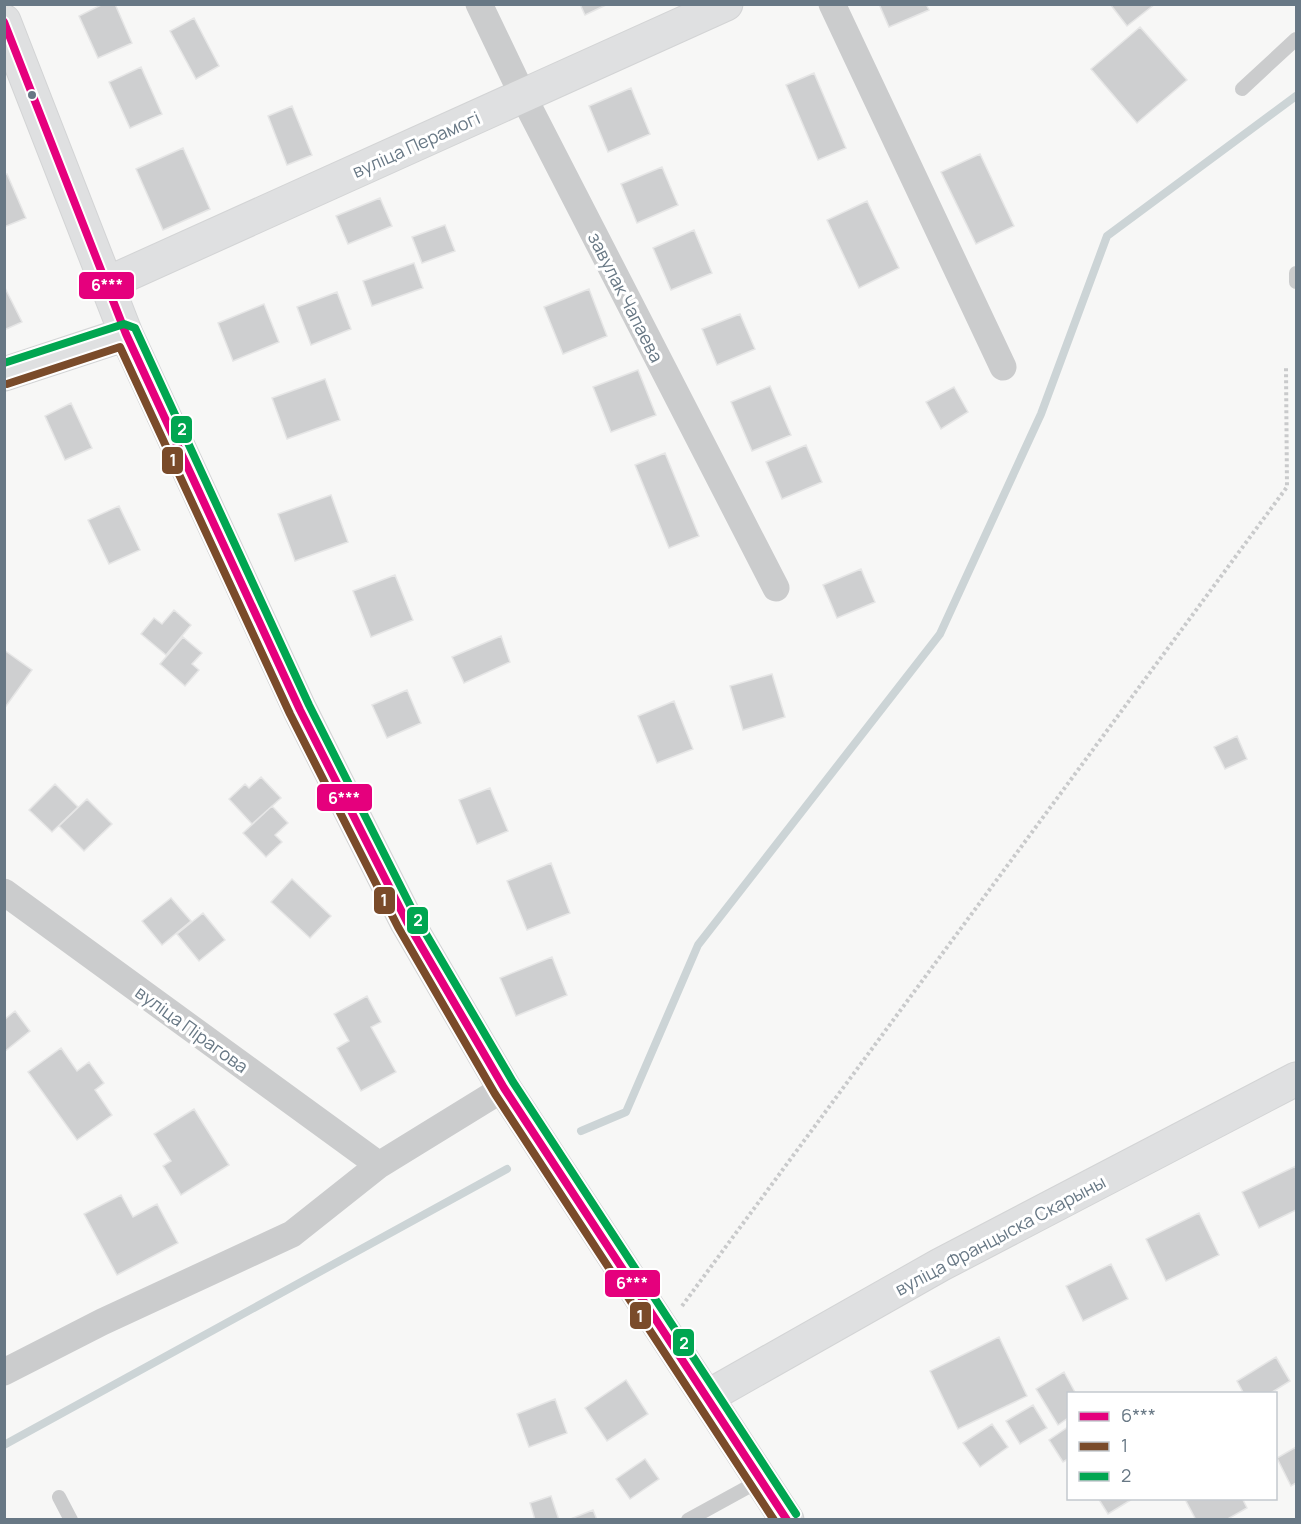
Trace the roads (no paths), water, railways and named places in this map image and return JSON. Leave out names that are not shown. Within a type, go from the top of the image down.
[{"type":"main road","name":"вуліца Перамогі","points":[[106,284],[726,4]]},
{"type":"main road","points":[[4,21],[126,334],[306,721],[407,922],[504,1088],[662,1333],[707,1397],[787,1520]]},
{"type":"main road","points":[[4,374],[126,334]]},
{"type":"main road","name":"вуліца Францыска Скарыны","points":[[707,1397],[940,1265],[1296,1079]]},
{"type":"street","name":"завулак Чапаева","points":[[479,4],[523,96],[776,588]]},
{"type":"street","points":[[832,4],[1003,367]]},
{"type":"street","name":"вуліца Пірагова","points":[[4,892],[379,1166]]},
{"type":"street","points":[[4,1372],[102,1322],[292,1234],[379,1166],[504,1088]]},
{"type":"lane","points":[[1242,89],[1296,39]]},
{"type":"lane","points":[[1296,273],[1296,282]]},
{"type":"lane","points":[[688,1520],[761,1480]]},
{"type":"lane","points":[[59,1497],[71,1520]]},
{"type":"waterway","points":[[581,1131],[626,1112],[698,945],[940,634],[1041,414],[1107,236],[1296,96]]},
{"type":"waterway","points":[[4,1445],[507,1169]]}]
